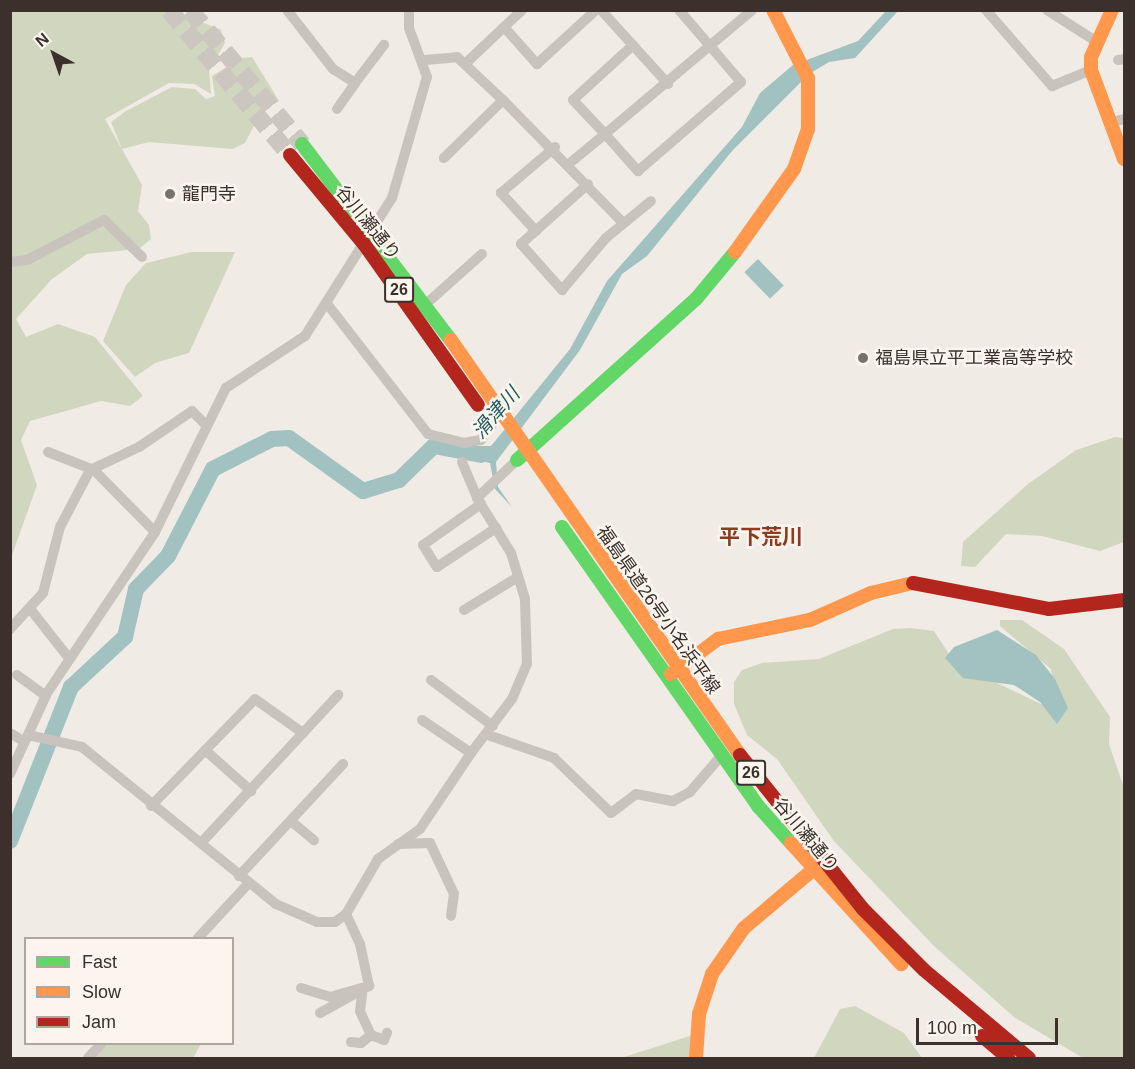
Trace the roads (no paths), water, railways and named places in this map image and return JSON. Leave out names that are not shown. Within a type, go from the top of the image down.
[{"type":"main road","points":[[518,453],[696,299],[729,261],[794,169],[808,129],[810,91],[793,40],[773,10]]},
{"type":"main road","points":[[1112,10],[1097,42],[1091,70],[1118,121],[1125,159]]},
{"type":"main road","name":"福島県道26号小名浜平線","points":[[302,144],[367,238],[426,304],[498,427],[678,668],[817,867],[924,970],[1029,1059]]},
{"type":"main road","name":"谷川瀬通り","points":[[290,155],[367,238],[498,427]]},
{"type":"main road","name":"谷川瀬通り","points":[[518,453],[665,677],[721,756],[817,867],[880,945],[1008,1059]]},
{"type":"main road","points":[[665,677],[718,639],[810,620],[871,593],[911,584],[1049,609],[1125,600]]},
{"type":"main road","points":[[696,1059],[699,1014],[712,974],[744,928],[817,867]]},
{"type":"street","points":[[287,10],[333,69],[354,83]]},
{"type":"street","points":[[10,774],[45,696],[68,657],[155,532],[226,388],[305,336],[328,305],[393,198],[425,88],[425,60],[409,28],[409,10]]},
{"type":"street","points":[[466,63],[522,10]]},
{"type":"street","points":[[504,27],[537,64],[596,10]]},
{"type":"street","points":[[601,10],[668,84]]},
{"type":"street","points":[[633,45],[573,100],[638,171],[741,82],[679,10]]},
{"type":"street","points":[[570,163],[713,48],[752,10]]},
{"type":"street","points":[[986,10],[1052,86],[1091,70]]},
{"type":"street","points":[[1047,10],[1097,42]]},
{"type":"street","points":[[337,109],[384,45]]},
{"type":"street","points":[[425,60],[449,55],[466,63],[555,147],[623,223]]},
{"type":"street","points":[[444,158],[503,100]]},
{"type":"street","points":[[536,231],[501,193],[555,147]]},
{"type":"street","points":[[588,184],[521,244],[562,290],[623,223],[651,201]]},
{"type":"street","points":[[10,262],[27,260],[104,220],[142,257]]},
{"type":"street","points":[[426,304],[482,254]]},
{"type":"street","points":[[328,305],[428,434],[464,443],[481,440],[498,427]]},
{"type":"street","points":[[10,629],[31,610],[49,579],[60,527],[90,470],[140,447],[192,411],[207,426]]},
{"type":"street","points":[[48,452],[90,470],[155,532]]},
{"type":"street","points":[[496,528],[437,567],[423,545],[479,501],[518,453]]},
{"type":"street","points":[[10,733],[27,738],[40,734],[56,737],[108,765],[151,806],[249,883],[303,920],[335,922],[346,914],[378,859],[395,844],[420,829],[471,753],[491,731],[527,664],[529,620],[518,577],[462,462]]},
{"type":"street","points":[[464,610],[518,577]]},
{"type":"street","points":[[31,610],[68,657]]},
{"type":"street","points":[[17,675],[45,696]]},
{"type":"street","points":[[432,680],[491,731],[554,758],[611,813],[636,794],[672,801],[690,792],[721,756]]},
{"type":"street","points":[[201,843],[338,694]]},
{"type":"street","points":[[151,806],[255,699],[303,733]]},
{"type":"street","points":[[422,720],[471,753]]},
{"type":"street","points":[[205,750],[251,791]]},
{"type":"street","points":[[239,876],[343,764]]},
{"type":"street","points":[[291,821],[314,840]]},
{"type":"street","points":[[395,844],[430,843],[454,894],[451,916]]},
{"type":"street","points":[[200,937],[249,883]]},
{"type":"street","points":[[346,914],[360,944],[366,990],[360,1011],[371,1035],[384,1040],[387,1033]]},
{"type":"street","points":[[301,988],[330,997],[366,990]]},
{"type":"street","points":[[320,1013],[366,990]]},
{"type":"street","points":[[351,1042],[361,1043],[371,1035]]},
{"type":"street","points":[[88,1059],[100,1045]]},
{"type":"water","points":[[886,11],[898,11],[855,58],[829,62],[809,74],[732,151],[647,256],[622,274],[580,350],[496,462],[498,487],[512,507],[495,489],[490,463],[459,456],[460,446],[491,446],[570,349],[607,281],[742,127],[760,93],[793,65],[858,41]]},
{"type":"water","points":[[758,259],[784,286],[770,299],[744,272]]},
{"type":"water","points":[[997,630],[1036,655],[1055,679],[1068,708],[1057,724],[1040,702],[1014,685],[963,678],[945,658],[954,647]]},
{"type":"waterway","name":"滑津川","points":[[10,841],[71,687],[125,637],[136,589],[168,556],[213,469],[272,439],[289,438],[363,491],[399,480],[434,446],[481,455]]},
{"type":"tunnel","points":[[169,10],[290,155]]},
{"type":"tunnel","points":[[190,10],[302,144]]},
{"type":"place","name":"龍門寺","points":[[170,194]]},
{"type":"place","name":"福島県立平工業高等学校","points":[[863,358]]},
{"type":"district","name":"平下荒川","points":[[761,537]]}]
